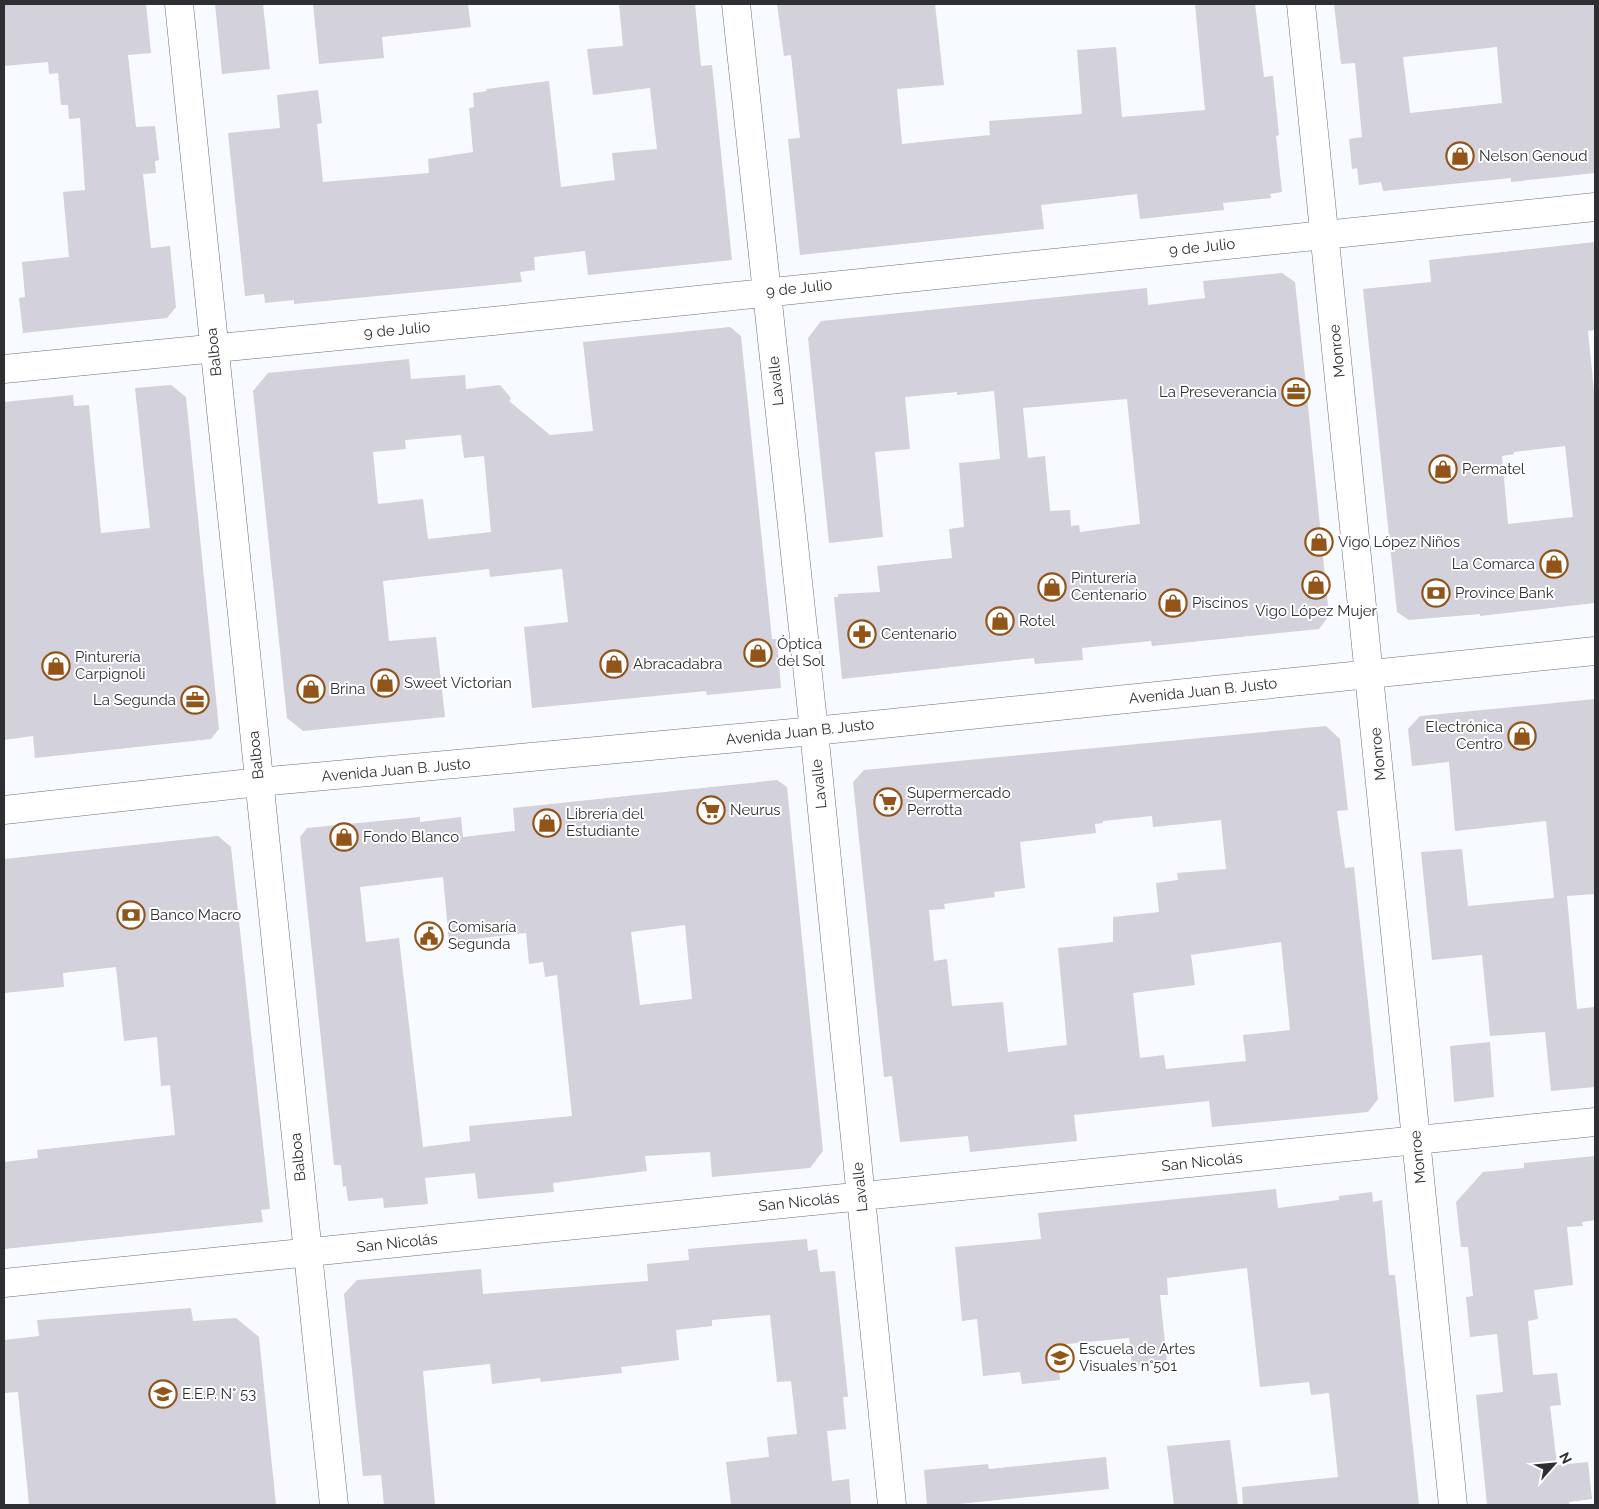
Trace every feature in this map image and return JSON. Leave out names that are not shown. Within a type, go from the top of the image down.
[{"type":"street","name":"Balboa","points":[[178,4],[334,1505]]},
{"type":"street","name":"Lavalle","points":[[736,4],[814,731],[892,1505]]},
{"type":"street","name":"Monroe","points":[[1301,4],[1453,1505]]},
{"type":"street","name":"9 de Julio","points":[[4,369],[213,347],[493,322],[766,292],[1595,208]]},
{"type":"street","name":"Avenida Juan B. Justo","points":[[4,810],[259,782],[814,731],[1595,651]]},
{"type":"street","name":"San Nicolás","points":[[4,1283],[1595,1122]]},
{"type":"building","points":[[4,4],[146,4],[151,53],[128,55],[136,127],[155,126],[159,160],[155,161],[156,173],[143,174],[151,248],[170,246],[176,307],[167,318],[23,333],[19,298],[25,297],[22,262],[69,257],[63,192],[85,190],[80,118],[69,119],[68,105],[61,105],[58,73],[49,74],[48,62],[4,66]]},
{"type":"building","points":[[215,4],[263,4],[270,69],[222,74]]},
{"type":"building","points":[[313,4],[468,4],[471,27],[382,37],[384,58],[319,64]]},
{"type":"building","points":[[619,4],[695,4],[701,66],[712,65],[732,260],[588,275],[585,251],[534,257],[535,270],[520,272],[522,282],[294,304],[294,300],[265,303],[264,294],[245,296],[228,133],[280,128],[277,95],[318,90],[322,123],[317,124],[323,182],[429,173],[428,159],[473,152],[469,108],[474,107],[473,93],[487,91],[486,89],[549,81],[561,187],[615,180],[612,153],[657,149],[650,88],[593,95],[587,49],[623,46]]},
{"type":"building","points":[[777,4],[935,4],[944,85],[897,89],[902,144],[990,135],[989,121],[1082,114],[1077,50],[1116,47],[1122,117],[1205,110],[1195,4],[1255,4],[1264,77],[1273,76],[1279,135],[1276,136],[1282,192],[1270,194],[1271,198],[1223,203],[1224,210],[1140,219],[1137,194],[1041,205],[1044,229],[800,255],[788,139],[800,138],[791,55],[784,56]]},
{"type":"building","points":[[1334,4],[1594,4],[1595,173],[1511,182],[1511,178],[1383,191],[1381,182],[1359,185],[1357,168],[1352,169],[1349,139],[1362,137],[1355,63],[1341,64]],"holes":[[[1497,47],[1502,103],[1410,113],[1403,57]]]},
{"type":"building","points":[[1595,242],[1595,330],[1588,331],[1595,401],[1595,603],[1480,616],[1480,614],[1409,620],[1397,612],[1363,289],[1431,282],[1429,260]],"holes":[[[1565,446],[1573,517],[1508,524],[1502,456],[1514,454],[1514,452]]]},
{"type":"building","points":[[1282,273],[1295,282],[1329,616],[1319,629],[1152,646],[1151,641],[1082,648],[1083,660],[1035,664],[1034,658],[842,679],[834,597],[838,597],[838,594],[880,592],[877,566],[952,558],[949,529],[964,527],[959,463],[1000,459],[994,391],[957,395],[957,392],[905,397],[910,449],[875,452],[883,537],[829,543],[808,338],[821,321],[1147,288],[1148,305],[1205,298],[1203,281]],"holes":[[[1127,399],[1140,524],[1080,532],[1079,525],[1071,526],[1070,510],[1050,511],[1045,456],[1028,458],[1023,408]]]},
{"type":"building","points":[[730,327],[741,336],[772,639],[777,639],[781,688],[707,695],[706,691],[532,708],[524,627],[568,622],[562,569],[490,577],[489,569],[383,581],[389,641],[436,637],[445,717],[303,731],[287,718],[253,391],[268,373],[409,359],[411,379],[465,375],[466,389],[500,385],[511,398],[509,401],[550,435],[593,431],[583,342]],"holes":[[[461,435],[464,458],[484,456],[491,532],[428,539],[423,499],[378,504],[373,452],[406,449],[405,440]]]},
{"type":"building","points":[[171,385],[186,397],[219,729],[211,739],[35,758],[33,736],[4,740],[4,402],[73,395],[74,406],[89,405],[101,533],[150,528],[135,388]]},
{"type":"building","points":[[1595,699],[1595,894],[1567,896],[1577,1009],[1595,1007],[1595,1087],[1551,1091],[1545,1032],[1490,1036],[1482,955],[1432,960],[1421,852],[1462,849],[1468,906],[1554,898],[1546,821],[1455,831],[1449,762],[1412,766],[1408,729],[1420,716]]},
{"type":"building","points":[[1326,726],[1340,739],[1348,810],[1337,811],[1345,868],[1354,867],[1378,1099],[1368,1112],[1212,1127],[1209,1101],[1074,1115],[1077,1141],[970,1152],[968,1136],[900,1142],[892,1076],[884,1077],[853,782],[864,770]],"holes":[[[1152,816],[1153,827],[1221,820],[1226,869],[1177,873],[1178,880],[1156,883],[1159,912],[1113,917],[1113,942],[1058,948],[1067,1045],[1008,1052],[1003,1002],[952,1006],[947,959],[934,961],[929,910],[945,909],[944,904],[995,897],[994,892],[1025,888],[1020,842],[1096,833],[1095,824],[1103,823],[1103,821]],[[1281,942],[1290,1030],[1243,1035],[1246,1061],[1166,1069],[1164,1055],[1140,1058],[1133,993],[1195,985],[1191,955]]]},
{"type":"building","points":[[777,780],[787,787],[823,1151],[810,1168],[712,1177],[710,1152],[645,1156],[647,1171],[553,1183],[554,1192],[478,1199],[475,1173],[425,1178],[428,1204],[384,1208],[383,1198],[348,1201],[346,1186],[343,1187],[341,1165],[334,1165],[300,837],[307,828],[420,817],[420,822],[461,817],[463,837],[515,831],[513,808]],"holes":[[[443,877],[449,942],[526,933],[529,964],[543,962],[545,977],[557,975],[572,1116],[469,1126],[470,1141],[423,1147],[399,938],[366,942],[360,887]],[[685,925],[692,999],[640,1005],[631,932]]]},
{"type":"building","points":[[218,836],[231,847],[270,1209],[261,1210],[263,1222],[4,1249],[4,1162],[38,1158],[37,1150],[175,1135],[170,1085],[161,1086],[157,1037],[124,1041],[116,967],[63,973],[64,987],[4,993],[4,859]]},
{"type":"building","points":[[1490,1042],[1494,1097],[1454,1102],[1450,1046]]},
{"type":"building","points":[[1595,1156],[1595,1220],[1582,1222],[1583,1226],[1567,1227],[1573,1285],[1534,1290],[1538,1319],[1528,1321],[1533,1375],[1557,1373],[1561,1405],[1550,1406],[1557,1465],[1588,1462],[1592,1499],[1569,1502],[1570,1505],[1487,1505],[1476,1395],[1503,1392],[1497,1334],[1470,1337],[1466,1297],[1473,1296],[1468,1247],[1461,1247],[1456,1202],[1483,1172],[1524,1168],[1524,1163]]},
{"type":"building","points":[[1276,1189],[1278,1208],[1339,1200],[1339,1196],[1372,1192],[1373,1202],[1382,1200],[1389,1275],[1395,1275],[1419,1505],[1243,1505],[1242,1487],[1338,1477],[1329,1393],[1311,1395],[1309,1382],[1260,1387],[1247,1268],[1167,1278],[1168,1295],[1160,1295],[1167,1363],[1132,1366],[1129,1338],[1057,1345],[1060,1380],[1022,1384],[1020,1372],[983,1376],[977,1319],[962,1321],[955,1247],[1041,1239],[1038,1213]]},
{"type":"building","points":[[807,1239],[808,1251],[817,1249],[820,1272],[835,1271],[848,1397],[843,1397],[846,1429],[827,1431],[832,1481],[849,1479],[851,1505],[731,1505],[726,1462],[769,1457],[767,1437],[797,1434],[791,1381],[777,1382],[770,1315],[712,1320],[712,1326],[676,1330],[679,1360],[621,1367],[622,1373],[541,1382],[540,1378],[492,1384],[490,1364],[423,1371],[435,1505],[384,1505],[381,1475],[363,1476],[344,1294],[357,1280],[481,1269],[483,1294],[648,1281],[647,1264],[689,1260],[688,1249]]},
{"type":"building","name":"E.E.P. N° 53","points":[[191,1308],[193,1321],[236,1318],[259,1337],[276,1505],[29,1505],[18,1392],[4,1393],[4,1340],[39,1336],[37,1320]]},
{"type":"building","points":[[1230,1440],[1238,1505],[1174,1505],[1167,1446]]},
{"type":"building","points":[[1106,1457],[1109,1489],[948,1505],[927,1505],[924,1470],[988,1464],[989,1469]]},
{"type":"place","name":"Nelson Genoud","points":[[1460,156]]},
{"type":"place","name":"La Preseverancia","points":[[1296,392]]},
{"type":"place","name":"Permatel","points":[[1443,469]]},
{"type":"place","name":"Vigo López Niños","points":[[1319,542]]},
{"type":"place","name":"La Comarca","points":[[1554,564]]},
{"type":"place","name":"Vigo López Mujer","points":[[1316,585]]},
{"type":"place","name":"Pinturería Centenario","points":[[1052,587]]},
{"type":"place","name":"Province Bank","points":[[1436,593]]},
{"type":"place","name":"Piscinos","points":[[1173,603]]},
{"type":"place","name":"Rotel","points":[[1000,621]]},
{"type":"place","name":"Centenario","points":[[862,634]]},
{"type":"place","name":"Óptica del Sol","points":[[758,653]]},
{"type":"place","name":"Abracadabra","points":[[614,664]]},
{"type":"place","name":"Pinturería Carpignoli","points":[[56,666]]},
{"type":"place","name":"Sweet Victorian","points":[[385,683]]},
{"type":"place","name":"Brina","points":[[311,689]]},
{"type":"place","name":"La Segunda","points":[[195,700]]},
{"type":"place","name":"Electrónica Centro","points":[[1522,736]]},
{"type":"place","name":"Supermercado Perrotta","points":[[888,802]]},
{"type":"place","name":"Neurus","points":[[711,810]]},
{"type":"place","name":"Librería del Estudiante","points":[[547,823]]},
{"type":"place","name":"Fondo Blanco","points":[[344,837]]},
{"type":"place","name":"Banco Macro","points":[[131,915]]},
{"type":"place","name":"Comisaría Segunda","points":[[429,936]]},
{"type":"place","name":"Escuela de Artes Visuales n°501","points":[[1060,1358]]},
{"type":"place","name":"E.E.P. N° 53","points":[[163,1394]]}]
